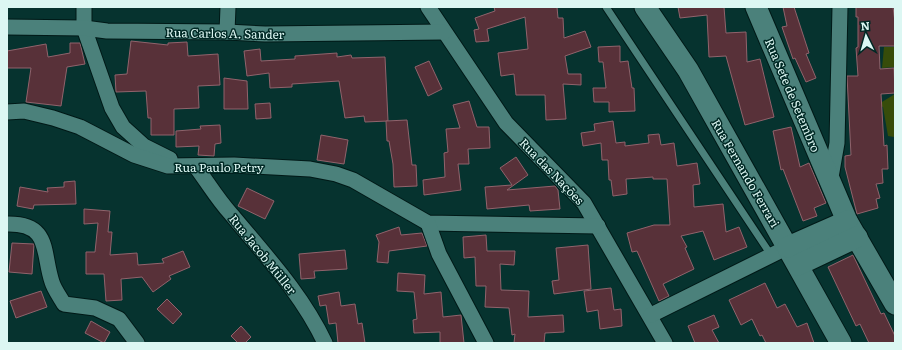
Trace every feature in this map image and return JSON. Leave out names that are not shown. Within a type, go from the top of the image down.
[{"type":"main road","name":"Rua Fernando Ferrari","points":[[645,7],[688,70],[795,253],[841,343]]},
{"type":"main road","name":"Rua Sete de Setembro","points":[[756,7],[830,183],[852,229],[895,304]]},
{"type":"main road","points":[[795,253],[852,229]]},
{"type":"street","points":[[84,7],[84,28],[112,108],[123,126],[144,146],[190,167]]},
{"type":"street","points":[[227,32],[228,7]]},
{"type":"street","name":"Rua das Nações","points":[[428,7],[506,123],[584,203],[665,343]]},
{"type":"street","points":[[830,183],[837,143],[840,7]]},
{"type":"street","name":"Rua Carlos A. Sander","points":[[7,27],[84,28],[107,31],[227,32],[265,34],[444,32]]},
{"type":"street","name":"Rua Paulo Petry","points":[[7,112],[24,112],[53,118],[80,127],[134,155],[168,166],[234,166],[310,169],[336,174],[353,180],[428,223]]},
{"type":"street","name":"Rua Jacob Müller","points":[[190,167],[259,245],[300,301],[325,343]]},
{"type":"street","points":[[486,343],[439,254],[428,223],[598,226]]},
{"type":"street","points":[[7,224],[30,228],[43,239],[52,283],[64,304],[95,308],[119,319],[137,343]]},
{"type":"street","points":[[650,315],[795,253]]},
{"type":"lane","points":[[606,7],[795,253]]},
{"type":"green space","points":[[884,47],[895,47],[895,67],[882,68]]},
{"type":"green space","points":[[895,94],[894,137],[888,136],[883,107],[877,105]]},
{"type":"building","points":[[494,7],[557,7],[558,18],[563,18],[564,38],[585,31],[591,47],[565,56],[568,74],[581,74],[581,85],[563,84],[566,119],[546,120],[545,95],[516,95],[514,74],[501,76],[498,53],[528,49],[525,17],[487,29],[489,41],[476,42],[474,30],[479,29],[475,18],[495,11]]},
{"type":"building","points":[[678,7],[724,7],[726,33],[746,32],[747,62],[760,59],[774,117],[745,125],[726,56],[709,57],[707,15],[680,18]]},
{"type":"building","points":[[783,7],[794,7],[809,53],[806,54],[816,78],[806,82],[795,58],[793,59],[782,27],[787,26]]},
{"type":"building","points":[[856,7],[893,7],[895,22],[895,46],[879,46],[880,69],[894,68],[895,93],[881,94],[884,146],[887,145],[888,169],[882,169],[883,183],[876,184],[880,198],[876,199],[878,208],[857,214],[845,167],[845,156],[851,155],[847,76],[858,76],[856,48],[858,47],[858,17],[856,17]]},
{"type":"building","points":[[131,41],[168,45],[168,43],[187,42],[188,56],[218,54],[220,85],[198,86],[199,108],[174,109],[174,135],[151,135],[151,118],[148,118],[146,91],[116,92],[115,75],[127,74]]},
{"type":"building","points":[[70,43],[80,43],[85,64],[67,67],[61,106],[26,102],[31,68],[7,68],[7,51],[46,44],[48,57],[70,53]]},
{"type":"building","points":[[620,46],[620,62],[628,61],[632,88],[634,88],[635,111],[609,112],[609,102],[594,102],[593,88],[606,88],[603,62],[599,62],[598,47]]},
{"type":"building","points":[[260,49],[261,61],[295,59],[295,56],[337,53],[337,57],[351,55],[352,58],[385,57],[388,121],[365,122],[364,116],[345,118],[339,81],[292,84],[292,87],[270,88],[269,73],[247,76],[244,51]]},
{"type":"building","points":[[429,61],[442,89],[428,96],[415,67]]},
{"type":"building","points":[[224,78],[247,81],[248,109],[224,109]]},
{"type":"building","points":[[469,101],[477,127],[489,127],[490,148],[468,149],[469,164],[458,164],[461,190],[424,195],[423,180],[445,177],[444,153],[448,152],[446,129],[460,128],[453,105]]},
{"type":"building","points":[[270,103],[271,118],[256,119],[255,104]]},
{"type":"building","points":[[407,120],[412,165],[416,165],[417,186],[394,187],[393,164],[389,141],[387,141],[386,121]]},
{"type":"building","points":[[613,121],[616,143],[625,142],[625,146],[649,143],[648,135],[659,134],[661,145],[674,143],[677,166],[697,163],[700,184],[693,185],[694,207],[723,204],[726,232],[739,227],[747,247],[714,260],[703,231],[681,236],[687,247],[685,248],[694,269],[663,284],[669,296],[659,301],[637,251],[632,252],[627,233],[654,225],[670,225],[667,179],[653,179],[653,177],[626,179],[627,194],[613,196],[611,180],[609,180],[608,160],[602,160],[601,143],[583,146],[581,133],[595,131],[594,124]]},
{"type":"building","points":[[220,125],[221,143],[215,144],[214,156],[198,155],[199,146],[176,147],[176,131],[201,129],[200,126]]},
{"type":"building","points":[[791,127],[800,167],[809,163],[826,203],[814,208],[817,216],[803,221],[783,169],[781,170],[773,131]]},
{"type":"building","points":[[321,135],[348,140],[344,164],[317,160]]},
{"type":"building","points":[[516,157],[528,175],[507,190],[555,186],[558,190],[560,209],[530,211],[529,205],[487,209],[485,187],[512,185],[500,168]]},
{"type":"building","points":[[75,181],[76,204],[34,205],[33,209],[17,206],[20,187],[48,192],[47,188],[64,187],[64,182]]},
{"type":"building","points":[[247,188],[274,201],[265,219],[238,206]]},
{"type":"building","points":[[84,209],[110,211],[108,232],[112,232],[110,255],[137,253],[138,265],[164,263],[162,259],[183,251],[190,267],[169,276],[171,279],[153,292],[142,277],[121,279],[122,300],[106,301],[104,274],[86,274],[86,252],[95,252],[98,223],[84,224]]},
{"type":"building","points":[[399,227],[401,235],[422,233],[427,246],[389,251],[388,263],[377,262],[379,242],[376,235]]},
{"type":"building","points":[[486,235],[487,251],[515,251],[514,265],[500,264],[501,290],[529,291],[528,317],[563,315],[564,332],[545,333],[544,343],[514,343],[515,334],[512,335],[509,308],[485,307],[486,286],[476,286],[475,257],[464,258],[463,237]]},
{"type":"building","points":[[12,243],[34,244],[32,274],[9,272]]},
{"type":"building","points":[[588,245],[591,289],[554,294],[552,281],[559,280],[556,248]]},
{"type":"building","points":[[345,250],[347,269],[314,271],[315,278],[301,279],[299,254]]},
{"type":"building","points":[[853,255],[881,314],[884,313],[895,336],[895,343],[869,343],[860,324],[856,326],[828,267]]},
{"type":"building","points":[[398,273],[425,275],[424,294],[441,292],[443,317],[461,315],[464,343],[440,343],[440,332],[414,333],[413,320],[417,319],[414,292],[397,291]]},
{"type":"building","points":[[765,283],[777,308],[785,304],[797,327],[807,323],[814,343],[766,343],[762,335],[760,336],[752,319],[741,325],[729,300]]},
{"type":"building","points":[[611,288],[614,310],[621,309],[622,326],[600,329],[598,310],[587,312],[584,291]]},
{"type":"building","points":[[41,291],[47,307],[16,318],[10,301]]},
{"type":"building","points":[[339,292],[341,306],[355,304],[358,324],[362,323],[365,343],[338,343],[336,323],[329,324],[326,305],[320,306],[318,296]]},
{"type":"building","points":[[167,299],[182,314],[173,324],[157,309]]},
{"type":"building","points":[[714,315],[719,327],[712,330],[719,343],[695,343],[688,326]]},
{"type":"building","points":[[91,321],[110,332],[104,343],[85,333]]},
{"type":"building","points":[[241,326],[251,337],[245,343],[238,343],[231,336]]}]
